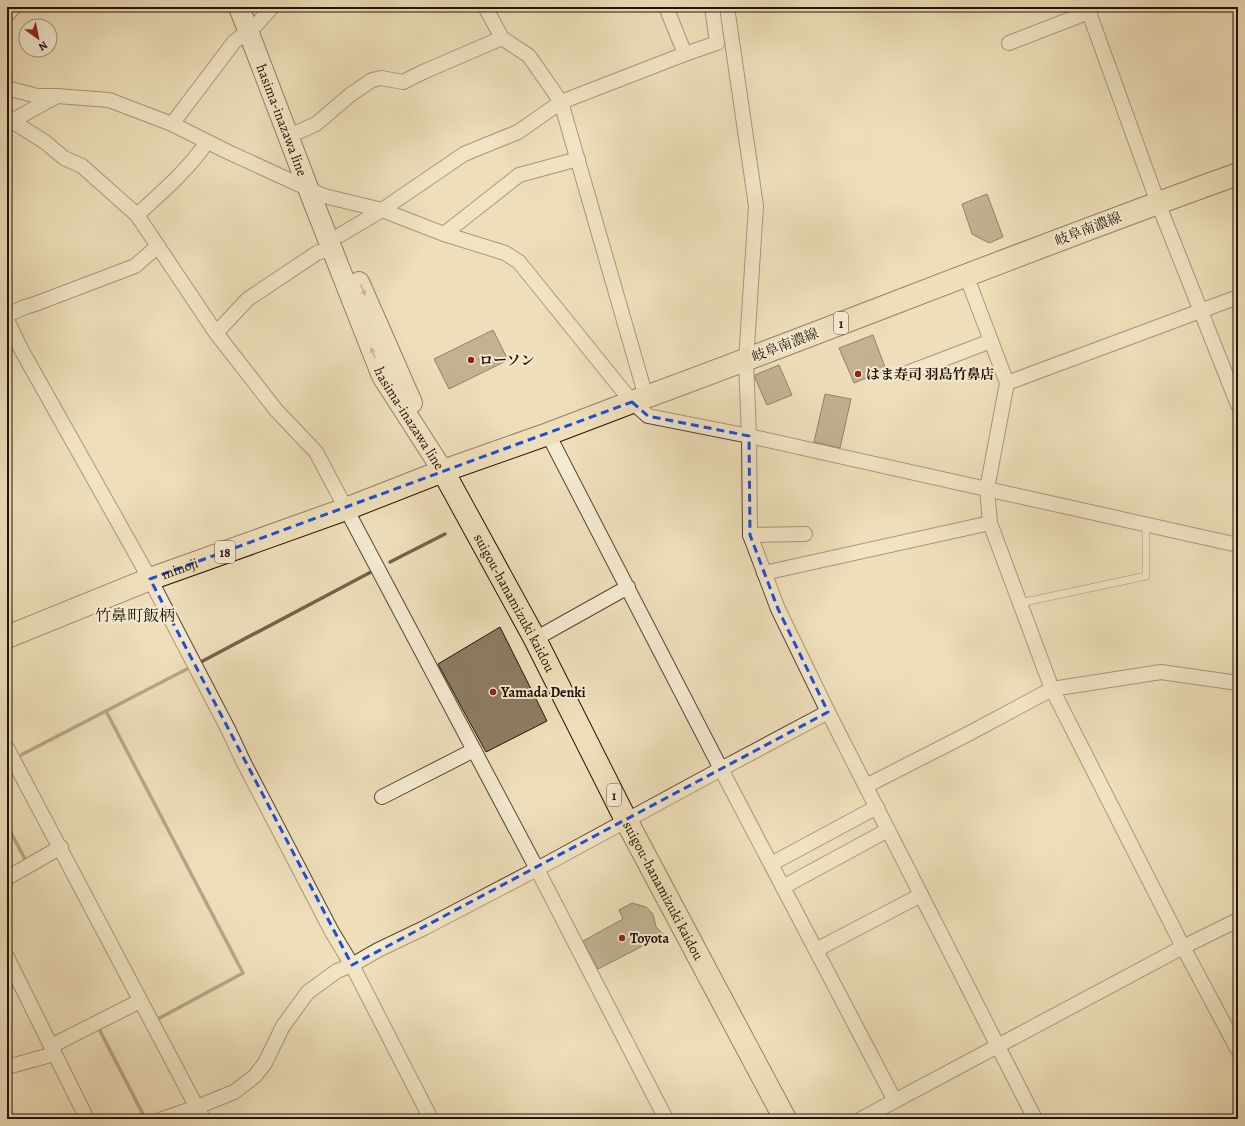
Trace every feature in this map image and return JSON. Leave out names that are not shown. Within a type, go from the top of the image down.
[{"type":"main road","name":"hasima-inazawa line","points":[[239,7],[252,29],[298,132],[316,192]]},
{"type":"main road","name":"hasima-inazawa line","points":[[249,7],[252,29],[336,241],[443,471]]},
{"type":"main road","name":"岐阜南濃線","points":[[443,471],[746,361],[966,275],[1238,174]]},
{"type":"main road","name":"minoji","points":[[7,636],[150,579],[346,509],[443,471]]},
{"type":"main road","name":"suigou-hanamizuki kaidou","points":[[443,471],[535,639],[626,820],[785,1119]]},
{"type":"street","points":[[7,15],[14,7]]},
{"type":"street","points":[[172,124],[234,42],[252,29],[272,7]]},
{"type":"street","points":[[485,7],[502,38],[529,56],[561,102],[578,159],[639,399]]},
{"type":"street","points":[[666,7],[685,54]]},
{"type":"street","points":[[216,333],[248,299],[464,154],[518,132],[561,102],[717,43],[712,7]]},
{"type":"street","points":[[728,7],[756,206],[746,361],[749,436],[750,535],[778,609],[828,712],[1035,1119]]},
{"type":"street","points":[[1009,43],[1088,10],[1158,203],[1238,405]]},
{"type":"street","points":[[298,132],[316,124],[372,80],[381,78],[403,82],[422,72],[502,38]]},
{"type":"street","points":[[7,88],[38,96],[109,100],[172,124],[316,192],[382,210],[444,234],[505,253],[519,262],[639,399],[648,416],[749,436],[1238,545]]},
{"type":"street","points":[[10,122],[57,96]]},
{"type":"street","points":[[10,122],[45,142],[64,158],[82,166],[137,215],[216,333],[276,410],[316,452],[537,868],[666,1119]]},
{"type":"street","points":[[137,215],[167,188],[199,154],[208,142]]},
{"type":"street","points":[[444,234],[519,175],[578,159]]},
{"type":"street","points":[[7,315],[135,266],[158,246]]},
{"type":"street","points":[[966,275],[1007,383],[987,489],[990,523],[1052,689],[1183,947],[1238,1050]]},
{"type":"street","points":[[1007,383],[1238,297]]},
{"type":"street","points":[[7,320],[22,351],[150,579],[332,932],[352,965],[431,1119]]},
{"type":"street","points":[[907,373],[991,341]]},
{"type":"street","points":[[548,434],[895,1101]]},
{"type":"street","points":[[764,573],[990,523]]},
{"type":"street","points":[[750,535],[805,534]]},
{"type":"street","points":[[535,639],[628,587]]},
{"type":"street","points":[[866,786],[1052,689],[1160,672],[1238,683]]},
{"type":"street","points":[[162,1119],[200,1113],[234,1092],[255,1076],[265,1063],[283,1026],[308,992],[337,971],[352,965],[378,950],[424,928],[828,712]]},
{"type":"street","points":[[7,748],[61,847],[140,1001],[200,1113]]},
{"type":"street","points":[[382,798],[474,750]]},
{"type":"street","points":[[771,864],[877,807]]},
{"type":"street","points":[[783,887],[888,830]]},
{"type":"street","points":[[7,878],[61,847]]},
{"type":"street","points":[[816,950],[921,895]]},
{"type":"street","points":[[861,1119],[1183,947],[1238,920]]},
{"type":"street","points":[[7,957],[87,1119]]},
{"type":"street","points":[[7,1067],[53,1050],[140,1001]]},
{"type":"lane","points":[[1020,602],[1146,576],[1146,524]]},
{"type":"highlighted area","points":[[632,402],[648,416],[749,436],[750,535],[778,609],[828,712],[352,965],[150,579]]},
{"type":"building","points":[[987,194],[1003,237],[989,243],[972,234],[962,204]]},
{"type":"building","name":"ローソン","points":[[493,330],[508,360],[449,389],[434,359]]},
{"type":"building","points":[[873,335],[886,370],[854,383],[839,348]]},
{"type":"building","points":[[779,365],[792,395],[767,405],[755,375]]},
{"type":"building","points":[[825,394],[851,399],[840,448],[814,442]]},
{"type":"building","name":"Yamada Denki","points":[[500,627],[547,721],[486,752],[438,664]]},
{"type":"building","name":"Toyota","points":[[632,903],[646,907],[653,914],[656,927],[664,935],[598,969],[583,941],[623,919],[619,910]]},
{"type":"waterway","points":[[390,562],[445,534]]},
{"type":"waterway","points":[[199,663],[371,572]]},
{"type":"waterway","points":[[21,755],[187,669]]},
{"type":"waterway","points":[[106,711],[243,973],[156,1020],[157,1021]]},
{"type":"waterway","points":[[7,825],[26,861],[23,863]]},
{"type":"waterway","points":[[7,947],[11,954]]},
{"type":"waterway","points":[[96,1028],[98,1027],[145,1118]]},
{"type":"place","name":"ローソン","points":[[471,360]]},
{"type":"place","name":"はま寿司 羽島竹鼻店","points":[[858,374]]},
{"type":"place","name":"Yamada Denki","points":[[493,692]]},
{"type":"place","name":"Toyota","points":[[622,938]]},
{"type":"district","name":"竹鼻町飯柄","points":[[135,616]]}]
